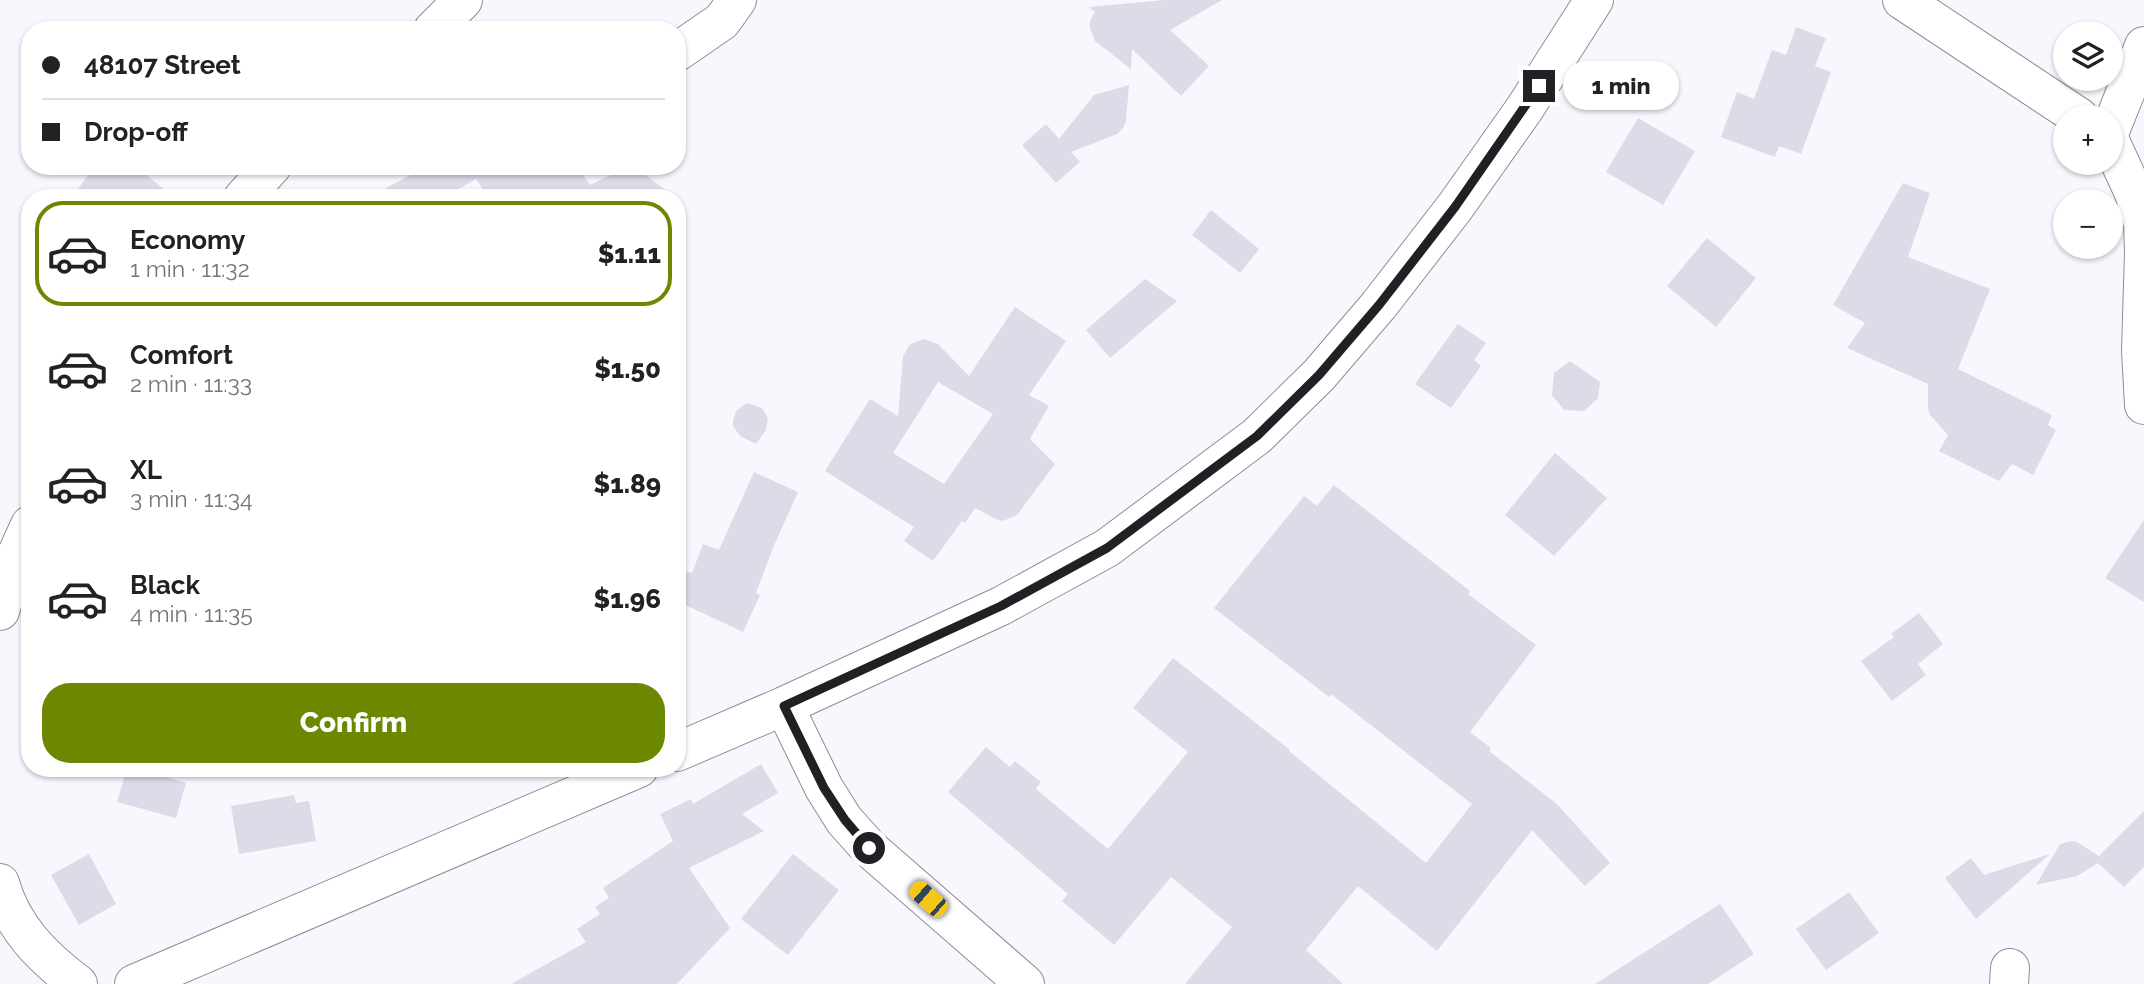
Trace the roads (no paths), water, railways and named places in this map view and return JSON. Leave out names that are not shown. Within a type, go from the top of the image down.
[{"type":"street","points":[[442,21],[463,0]]},
{"type":"street","points":[[686,46],[723,21],[737,0]]},
{"type":"street","points":[[686,748],[1001,606],[1107,548],[1257,436],[1319,375],[1379,305],[1455,207],[1525,108],[1594,0]]},
{"type":"street","points":[[1902,0],[2061,105]]},
{"type":"street","points":[[2120,105],[2144,46]]},
{"type":"street","points":[[2123,169],[2134,193],[2143,224],[2141,351],[2144,405]]},
{"type":"street","points":[[251,189],[264,175]]},
{"type":"street","points":[[0,611],[21,545]]},
{"type":"street","points":[[784,706],[824,788],[845,820],[869,848],[1026,984]]},
{"type":"street","points":[[134,984],[618,777]]},
{"type":"street","points":[[0,883],[5,902],[24,933],[51,964],[78,984]]}]
